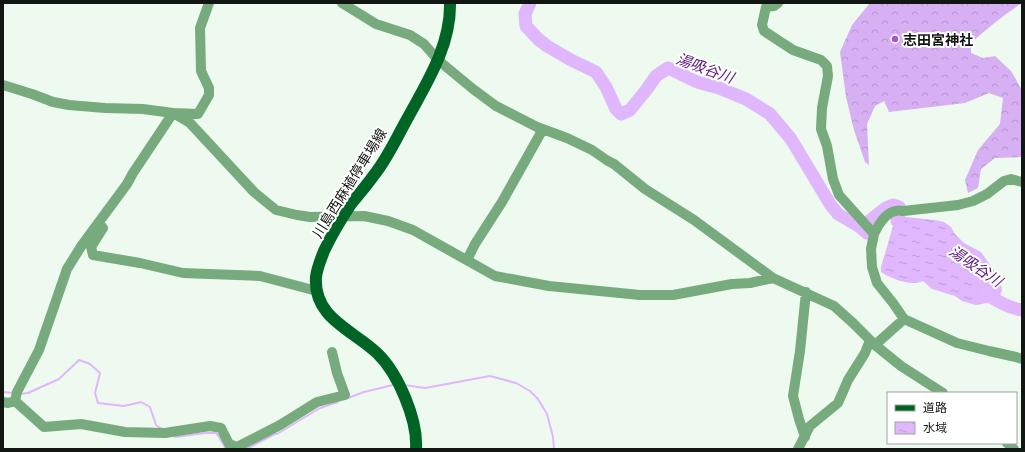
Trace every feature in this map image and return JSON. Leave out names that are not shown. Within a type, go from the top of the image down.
[{"type":"main road","name":"川島西麻植停車場線","points":[[416,449],[414,425],[405,397],[392,370],[376,352],[334,320],[323,306],[317,291],[316,276],[320,261],[336,227],[351,204],[375,175],[385,159],[438,60],[445,40],[450,3]]},
{"type":"street","points":[[3,85],[53,102],[69,105],[198,114],[209,95],[209,88],[201,71],[200,28],[210,3]]},
{"type":"street","points":[[342,3],[376,24],[410,35],[424,44],[438,60],[473,90],[496,106],[537,127],[567,138],[592,150],[614,164],[645,189],[694,220],[773,278],[834,306],[872,343],[901,366],[941,392]]},
{"type":"street","points":[[778,3],[774,6],[763,5],[762,25],[764,31],[793,50],[821,60],[827,66],[828,76],[820,129],[827,146],[833,179],[839,195],[868,228],[872,249],[872,267],[876,283],[904,318],[957,343],[1022,359]]},
{"type":"street","points":[[173,113],[190,123],[254,192],[276,210],[310,217],[364,216],[388,222],[413,230],[495,276],[549,286],[640,295],[673,295],[773,278]]},
{"type":"street","points":[[3,402],[8,403],[16,396],[39,350],[67,269],[82,245],[127,184],[173,113]]},
{"type":"street","points":[[467,260],[543,129]]},
{"type":"street","points":[[868,228],[876,229],[887,215],[900,211],[958,205],[986,194],[1004,181],[1012,178],[1022,182]]},
{"type":"street","points":[[98,223],[103,228],[91,247],[93,255],[140,263],[183,273],[260,276],[317,291]]},
{"type":"street","points":[[805,437],[794,396],[806,292]]},
{"type":"street","points":[[798,449],[810,426],[838,403],[848,380],[872,343],[904,318]]},
{"type":"street","points":[[16,396],[44,427],[81,424],[126,432],[168,432],[210,426],[221,428],[229,444],[235,448],[280,425],[316,402],[345,395],[337,373],[332,352]]},
{"type":"green space","points":[[870,3],[1022,3],[983,32],[971,43],[971,53],[983,58],[995,56],[1011,71],[1022,90],[1022,157],[995,158],[981,169],[978,188],[968,193],[965,180],[978,150],[1000,124],[1003,98],[989,93],[965,103],[889,112],[884,101],[875,106],[867,124],[869,165],[865,162],[854,130],[846,97],[840,52],[852,25]]},
{"type":"water","points":[[903,215],[906,217],[944,222],[951,227],[955,234],[964,243],[981,252],[1000,279],[1002,290],[997,305],[987,303],[976,305],[962,301],[955,296],[932,289],[923,281],[918,283],[907,283],[896,280],[881,272],[881,267],[896,216]]},
{"type":"waterway","name":"湯吸谷川","points":[[530,3],[525,14],[526,26],[547,46],[596,72],[606,87],[616,109],[621,114],[630,110],[656,76],[668,68],[697,82],[719,88],[746,99],[770,114],[791,139],[830,204],[838,214],[867,233]]},
{"type":"waterway","points":[[860,227],[886,208],[893,205],[899,207],[897,221]]},
{"type":"waterway","name":"湯吸谷川","points":[[984,292],[1002,303],[1022,310]]},
{"type":"waterway","points":[[19,394],[28,393],[59,379],[79,360],[90,364],[100,373],[95,393],[98,403],[124,406],[141,402],[150,407],[156,425],[162,429]]},
{"type":"waterway","points":[[404,385],[425,388],[490,376],[516,383],[530,391],[538,399],[547,414],[553,437],[554,449]]},
{"type":"waterway","points":[[348,398],[364,392],[393,385]]},
{"type":"waterway","points":[[3,392],[13,393]]},
{"type":"waterway","points":[[246,449],[277,434],[320,408],[338,402]]},
{"type":"waterway","points":[[172,436],[176,437],[216,433],[226,449]]},
{"type":"place","name":"志田宮神社","points":[[895,39]]}]
